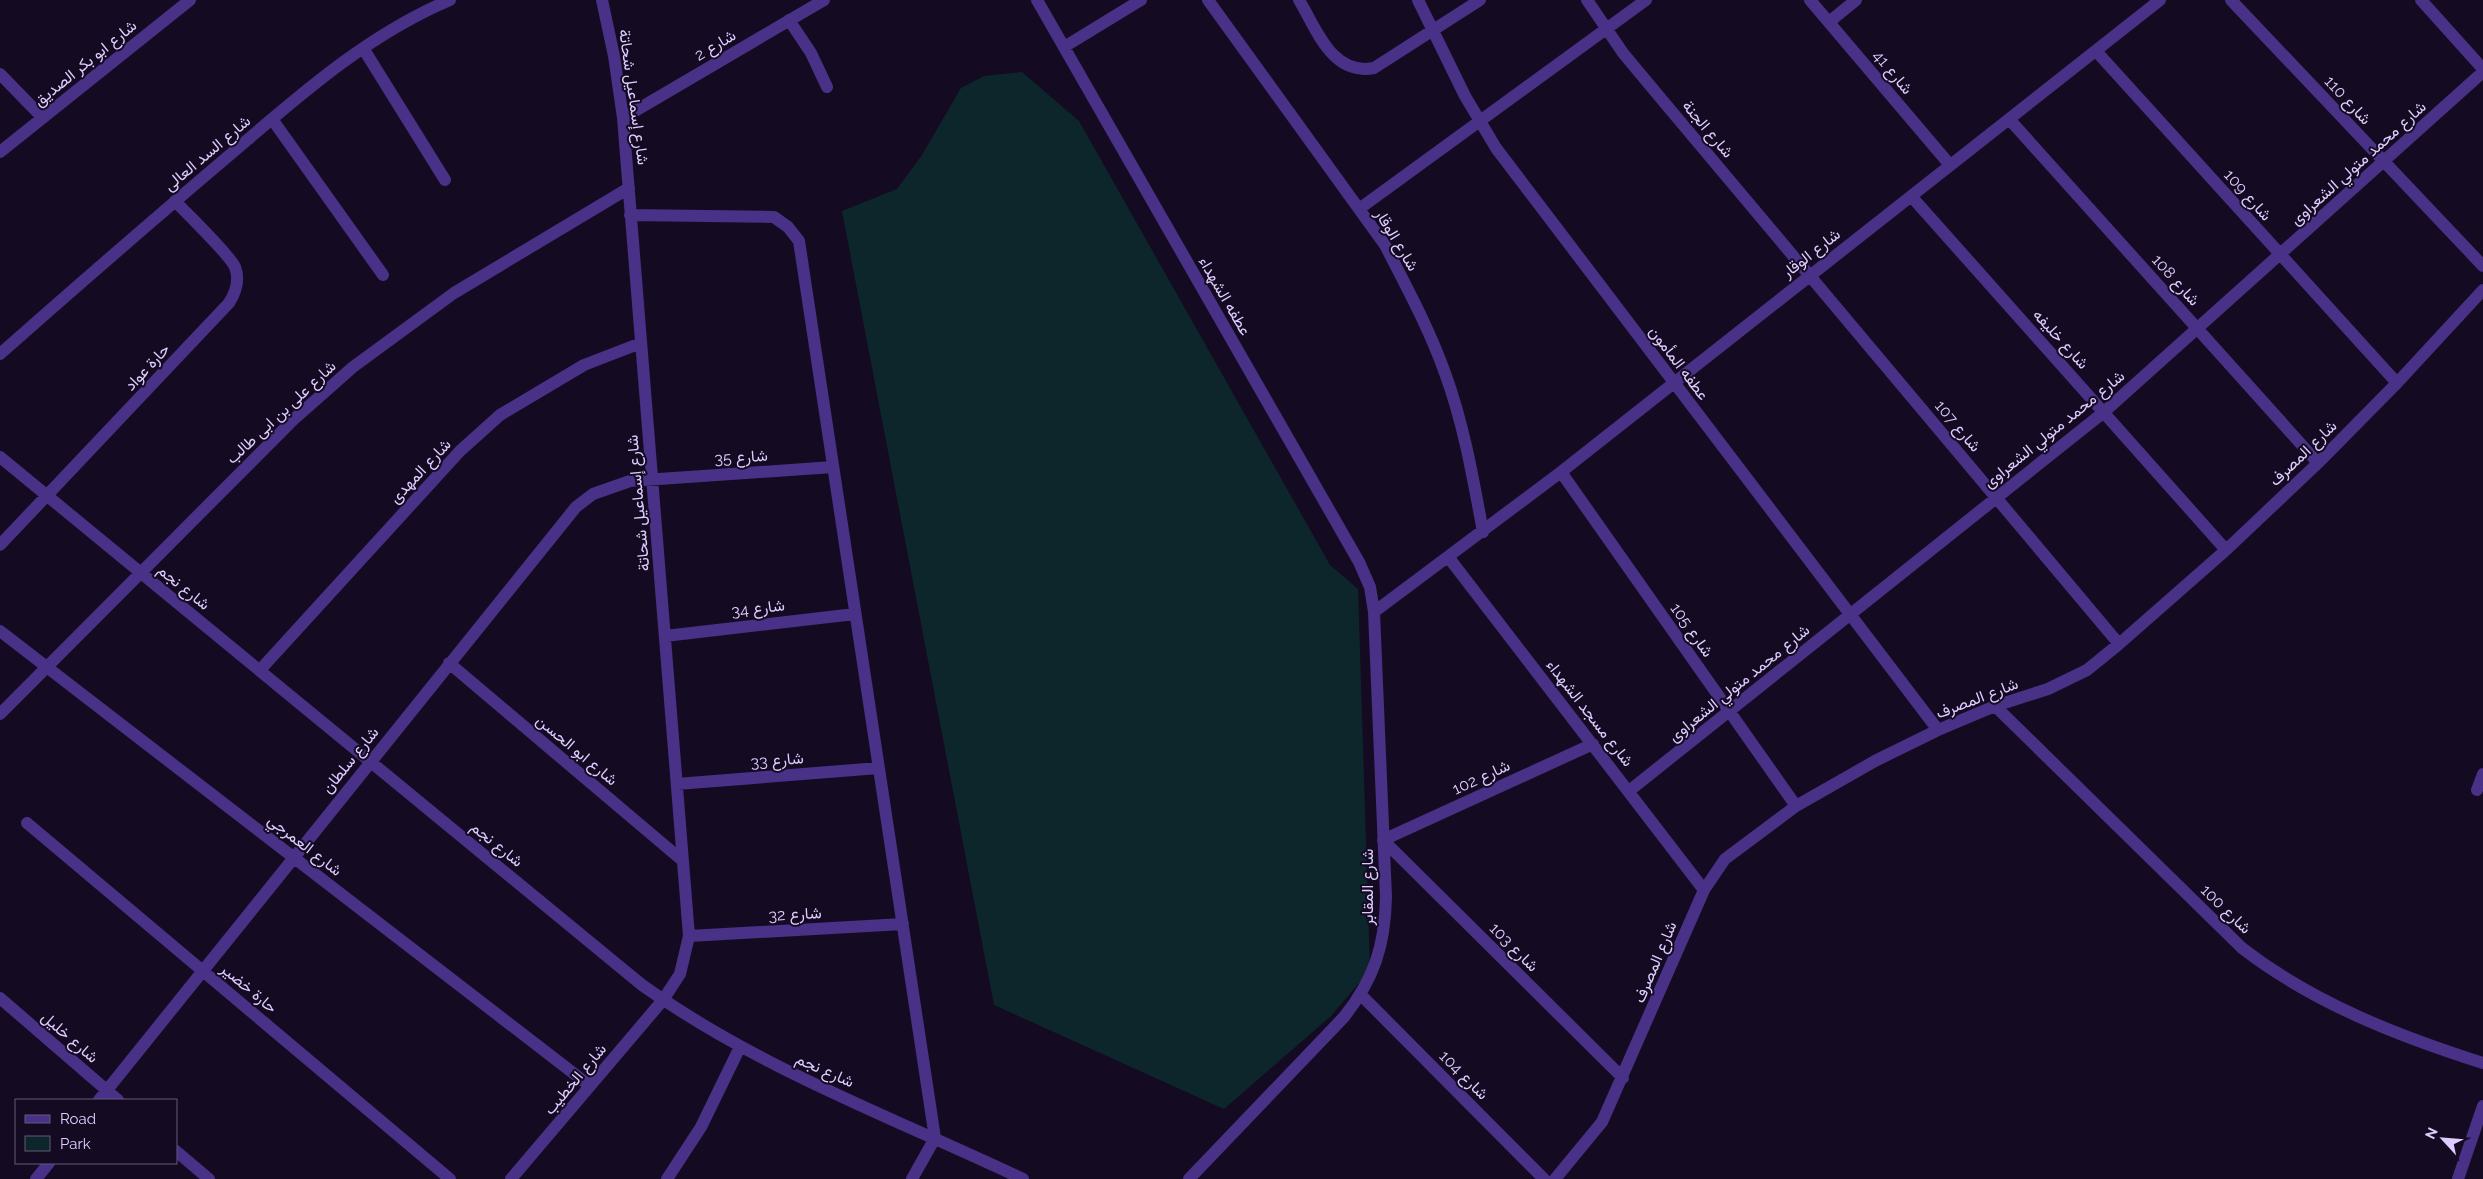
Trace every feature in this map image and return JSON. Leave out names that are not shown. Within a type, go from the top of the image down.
[{"type":"street","name":"شارع ابو بكر الصديق","points":[[0,152],[190,0]]},
{"type":"street","name":"شارع السد العالى","points":[[0,354],[272,118],[340,64],[362,48],[429,9],[450,0]]},
{"type":"street","name":"شارع إسماعيل شحاتة","points":[[602,0],[614,56],[623,118],[690,936],[680,974],[663,1000]]},
{"type":"street","name":"شارع 2","points":[[623,118],[824,0]]},
{"type":"street","name":"عطفه الشهداء","points":[[1037,0],[1359,562],[1370,587],[1374,612]]},
{"type":"street","points":[[1064,47],[1142,0]]},
{"type":"street","name":"شارع الوقار","points":[[1208,0],[1385,245],[1445,371],[1461,424],[1483,532]]},
{"type":"street","points":[[1299,0],[1335,58],[1351,69],[1362,70],[1374,68],[1480,0]]},
{"type":"street","name":"عطفه المأمون","points":[[1418,0],[1480,121],[1496,148],[1938,730]]},
{"type":"street","name":"شارع الجنة","points":[[1587,0],[1658,95],[1810,276]]},
{"type":"street","points":[[1359,209],[1646,0]]},
{"type":"street","name":"شارع 41","points":[[1810,0],[1950,165]]},
{"type":"street","points":[[1829,22],[1856,0]]},
{"type":"street","name":"شارع الوقار","points":[[1374,612],[1449,558],[1561,472],[2160,0]]},
{"type":"street","name":"شارع 110","points":[[2231,0],[2483,266]]},
{"type":"street","points":[[2421,0],[2483,71]]},
{"type":"street","points":[[789,20],[811,53],[828,87]]},
{"type":"street","points":[[362,48],[445,180]]},
{"type":"street","name":"شارع 109","points":[[2096,51],[2397,383]]},
{"type":"street","name":"شارع محمد متولي الشعراوى","points":[[1629,791],[2104,412],[2483,71]]},
{"type":"street","points":[[0,74],[42,117]]},
{"type":"street","points":[[272,118],[383,275]]},
{"type":"street","name":"شارع 108","points":[[2009,119],[2318,463]]},
{"type":"street","name":"شارع على بن ابى طالب","points":[[0,714],[293,420],[353,367],[454,293],[629,188]]},
{"type":"street","name":"شارع خليفه","points":[[1912,196],[2226,550]]},
{"type":"street","name":"حارة عواد","points":[[0,545],[229,303],[234,295],[237,281],[234,265],[175,201]]},
{"type":"street","points":[[630,215],[774,217],[788,227],[799,241],[935,1138],[912,1179]]},
{"type":"street","name":"شارع 107","points":[[1810,276],[2120,644]]},
{"type":"street","name":"شارع المصرف","points":[[1555,1179],[1602,1122],[1623,1078],[1704,890],[1725,859],[1796,806],[1875,761],[1938,730],[1995,706],[2048,689],[2087,670],[2120,644],[2226,550],[2318,463],[2397,383],[2483,290]]},
{"type":"street","name":"شارع المهدى","points":[[260,670],[460,450],[500,415],[584,365],[641,343]]},
{"type":"street","name":"شارع نجم","points":[[0,457],[370,761],[685,1016],[740,1047],[1023,1179]]},
{"type":"street","name":"شارع 35","points":[[652,479],[833,467]]},
{"type":"street","name":"شارع 105","points":[[1561,472],[1796,806]]},
{"type":"street","name":"شارع سلطان","points":[[103,1095],[576,507],[593,494],[612,486],[652,479]]},
{"type":"street","name":"شارع مسجد الشهداء","points":[[1449,558],[1704,890]]},
{"type":"street","name":"شارع المقابر","points":[[1189,1179],[1344,1017],[1361,995],[1374,969],[1386,920],[1374,612]]},
{"type":"street","name":"شارع 34","points":[[665,636],[855,614]]},
{"type":"street","name":"شارع العمرجي","points":[[0,631],[590,1086]]},
{"type":"street","name":"شارع ابو الحسن","points":[[449,663],[684,861]]},
{"type":"street","name":"شارع 100","points":[[1995,706],[2242,948],[2272,971],[2326,1001],[2383,1028],[2483,1063]]},
{"type":"street","name":"شارع 102","points":[[1383,840],[1593,744]]},
{"type":"street","name":"شارع 33","points":[[677,784],[878,768]]},
{"type":"street","points":[[2477,790],[2483,774]]},
{"type":"street","name":"حارة خضير","points":[[28,823],[450,1179]]},
{"type":"street","name":"شارع 103","points":[[1383,840],[1623,1078]]},
{"type":"street","name":"شارع 32","points":[[690,936],[903,924]]},
{"type":"street","name":"شارع 104","points":[[1361,995],[1544,1179]]},
{"type":"street","name":"شارع خليل","points":[[0,998],[103,1095],[115,1099]]},
{"type":"street","name":"شارع الخطيب","points":[[511,1179],[663,1000]]},
{"type":"street","points":[[667,1179],[701,1127],[740,1047]]},
{"type":"street","points":[[2458,1179],[2483,1106]]},
{"type":"street","points":[[178,1153],[209,1179]]},
{"type":"street","points":[[36,1179],[48,1164]]},
{"type":"green space","points":[[1022,72],[1079,121],[1330,565],[1358,589],[1370,970],[1331,1016],[1224,1109],[994,1005],[842,211],[897,189],[922,155],[961,88],[984,76]]}]
